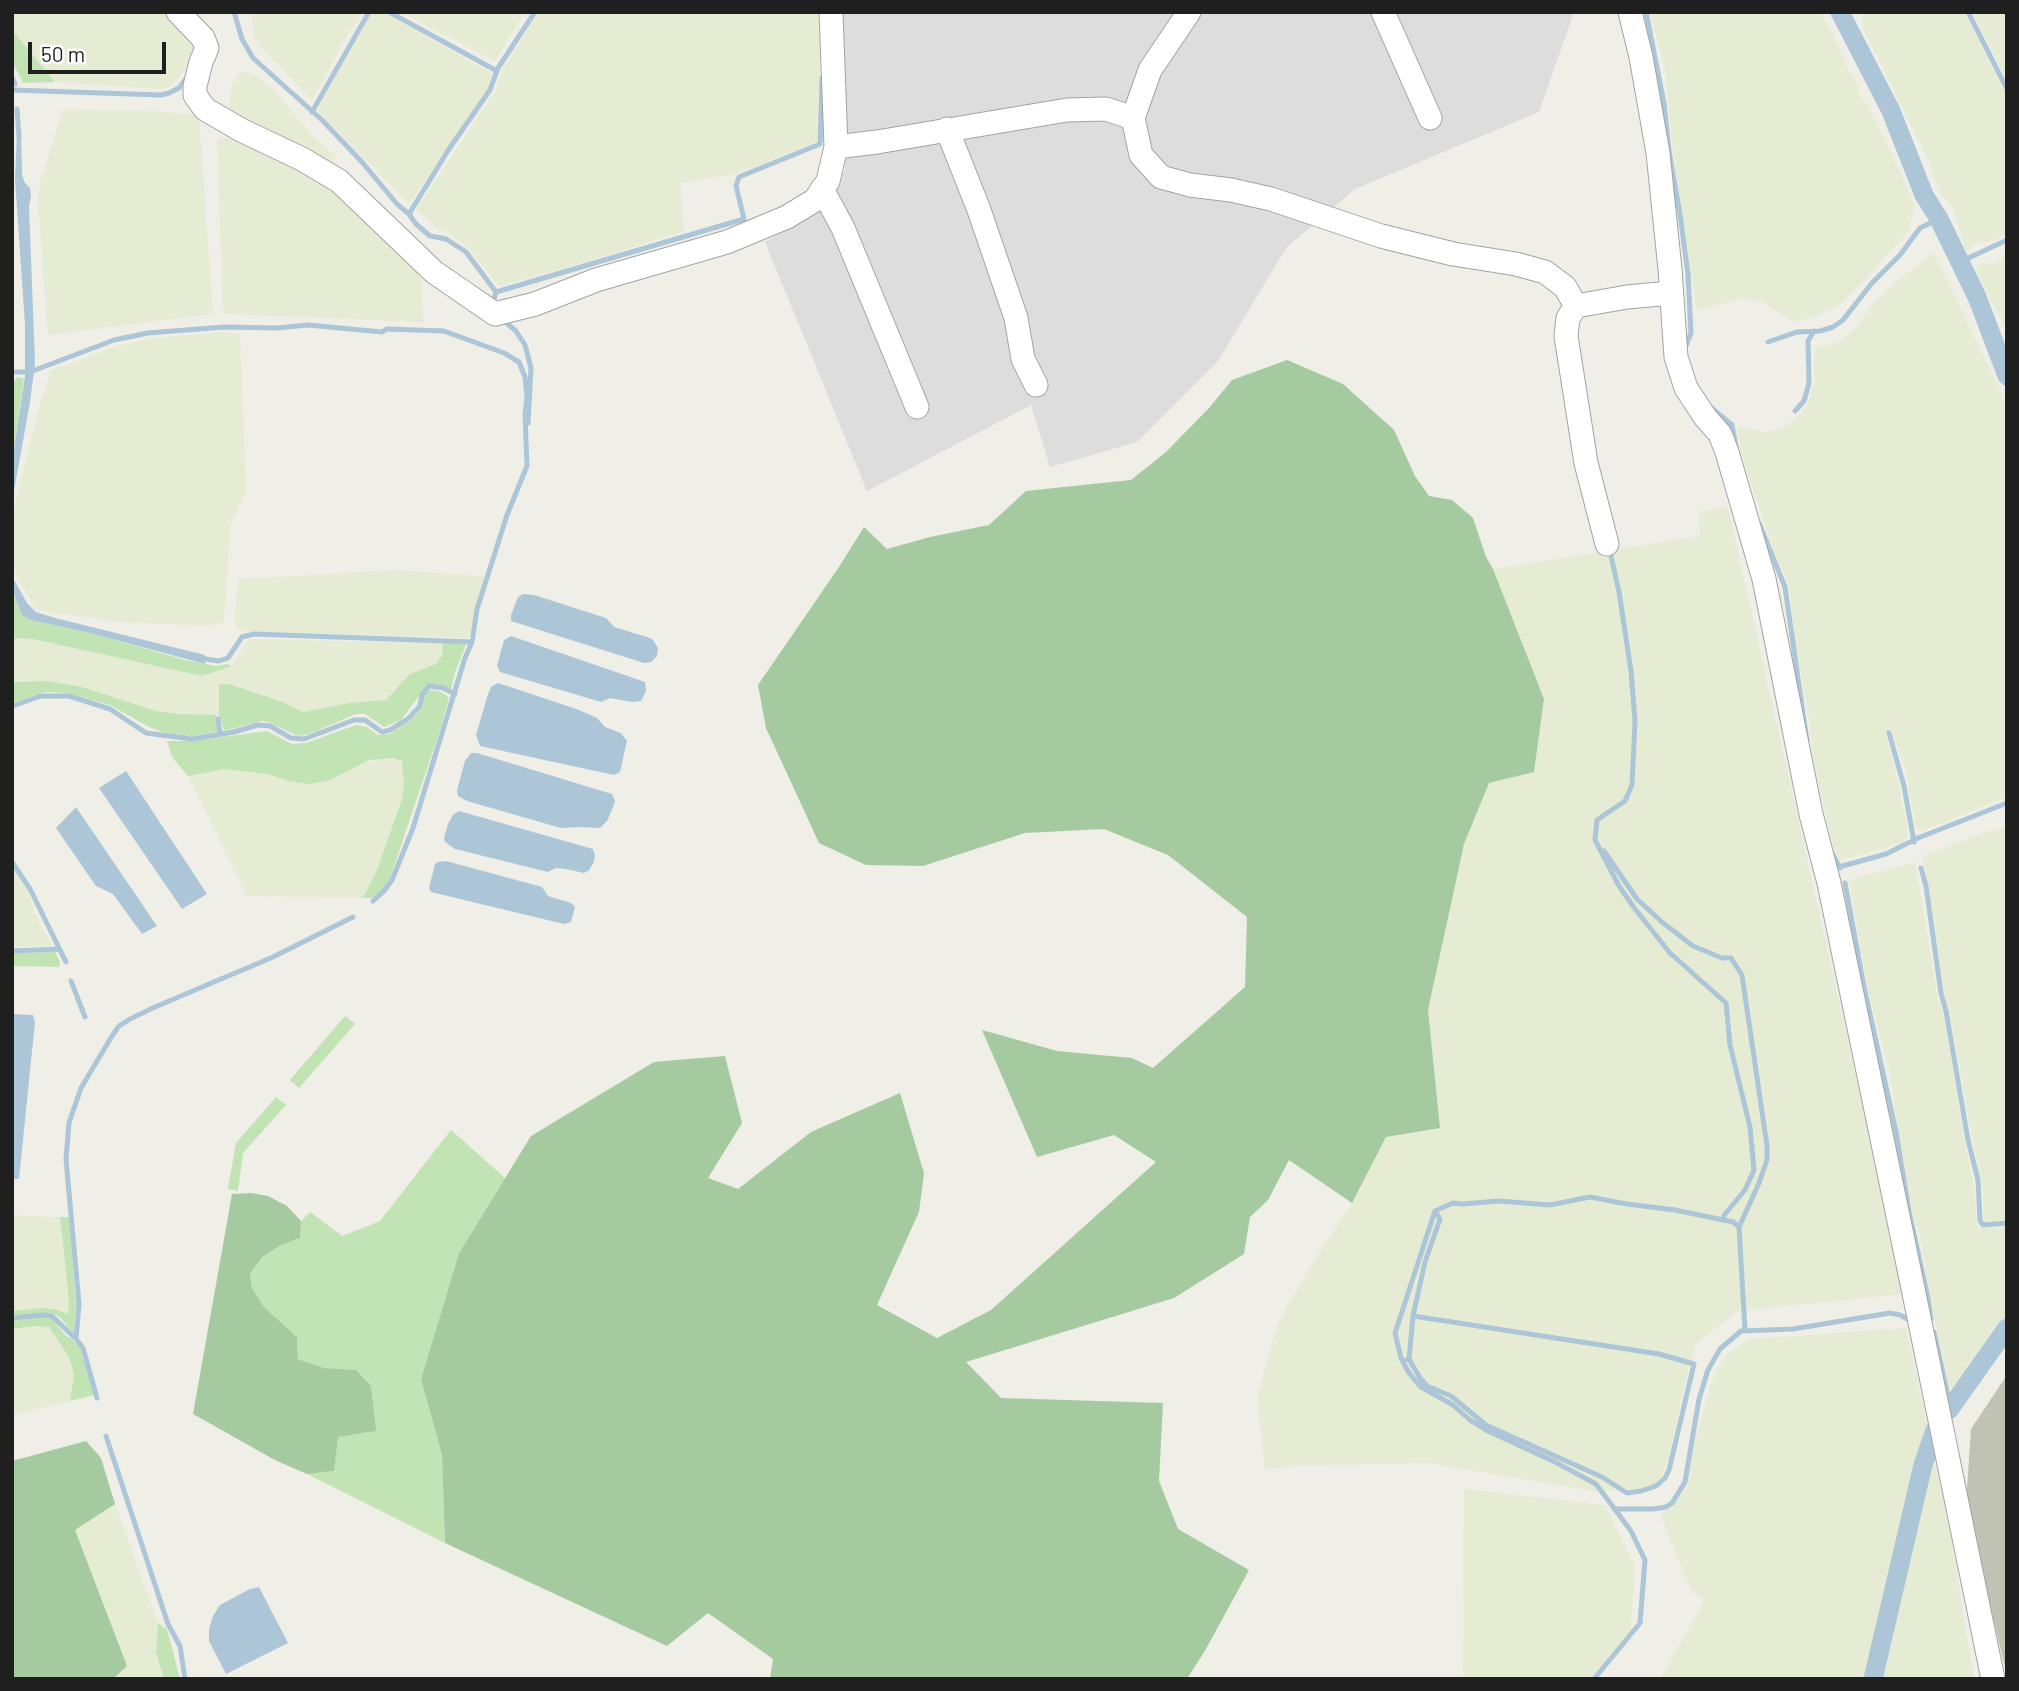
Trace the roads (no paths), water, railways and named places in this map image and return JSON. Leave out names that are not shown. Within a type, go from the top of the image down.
[{"type":"street","points":[[178,12],[204,38],[208,48],[195,86],[195,96],[205,109],[339,181],[434,272],[495,314],[535,304],[596,280],[727,242],[787,217],[815,200],[828,181],[835,148],[831,12]]},
{"type":"street","points":[[1189,12],[1150,70],[1133,118],[1141,155],[1161,177],[1190,185],[1271,199],[1381,236],[1453,254],[1516,264],[1545,272],[1564,286],[1576,306]]},
{"type":"street","points":[[1383,12],[1430,118]]},
{"type":"street","points":[[1630,12],[1658,153],[1676,357],[1686,388],[1720,434],[1764,579],[1993,1679]]},
{"type":"street","points":[[835,148],[1067,110],[1106,109],[1133,118]]},
{"type":"street","points":[[947,130],[983,222],[1016,318],[1023,359],[1036,386]]},
{"type":"street","points":[[822,189],[844,228],[917,407]]},
{"type":"street","points":[[1607,544],[1586,463],[1566,336],[1568,318],[1576,306],[1671,293]]},
{"type":"water","points":[[21,130],[22,175],[30,188],[31,196],[29,207],[35,363],[12,502],[12,462],[25,376],[25,325],[15,179],[17,131]]},
{"type":"water","points":[[12,576],[27,603],[36,612],[205,655],[205,664],[31,620],[22,615],[12,590]]},
{"type":"water","points":[[523,594],[606,618],[614,627],[650,638],[658,648],[657,656],[651,662],[644,663],[511,621],[518,597]]},
{"type":"water","points":[[511,636],[645,682],[646,691],[641,701],[610,698],[601,702],[500,672],[497,666],[504,640]]},
{"type":"water","points":[[498,683],[579,710],[597,718],[605,727],[621,733],[627,741],[620,772],[614,775],[480,746],[476,735],[488,694],[492,686]]},
{"type":"water","points":[[471,753],[612,794],[615,801],[607,821],[600,828],[561,828],[467,801],[458,796],[457,790],[465,761]]},
{"type":"water","points":[[126,771],[207,894],[182,909],[99,788]]},
{"type":"water","points":[[76,807],[157,926],[142,934],[113,894],[96,886],[56,828]]},
{"type":"water","points":[[459,811],[593,849],[594,862],[584,873],[556,868],[548,872],[455,849],[445,842],[444,838],[453,815]]},
{"type":"water","points":[[446,861],[542,887],[548,896],[571,903],[575,907],[571,922],[564,924],[431,892],[429,888],[435,864]]},
{"type":"water","points":[[12,1014],[33,1015],[35,1022],[19,1179],[12,1179]]},
{"type":"water","points":[[259,1587],[288,1643],[226,1674],[209,1641],[213,1616],[220,1605]]},
{"type":"waterway","points":[[234,12],[242,39],[253,58],[322,120],[409,214]]},
{"type":"waterway","points":[[312,112],[369,12]]},
{"type":"waterway","points":[[389,12],[497,71]]},
{"type":"waterway","points":[[493,303],[496,292],[466,252],[446,239],[430,236],[409,214],[490,90],[498,68],[535,12]]},
{"type":"waterway","points":[[1646,12],[1664,103],[1688,274],[1691,333],[1684,351]]},
{"type":"waterway","points":[[1840,12],[1891,111],[1924,195],[1939,219],[1977,297],[2007,376]]},
{"type":"waterway","points":[[1968,12],[2007,89]]},
{"type":"waterway","points":[[12,90],[161,95],[179,88],[188,76]]},
{"type":"waterway","points":[[12,77],[15,84]]},
{"type":"waterway","points":[[496,292],[744,219],[736,186],[739,177],[820,144],[822,78]]},
{"type":"waterway","points":[[17,109],[19,137]]},
{"type":"waterway","points":[[1768,342],[1797,332],[1820,331],[1843,320],[1920,228],[1939,219]]},
{"type":"waterway","points":[[1960,262],[2007,240]]},
{"type":"waterway","points":[[503,320],[516,331],[525,345],[531,368],[528,423]]},
{"type":"waterway","points":[[12,372],[30,372],[114,340],[148,333],[224,327],[277,328],[308,325],[382,332],[387,329],[444,331],[504,353],[519,362],[525,377],[527,398],[527,466],[507,515],[477,609],[472,642],[413,828],[392,880],[373,901]]},
{"type":"waterway","points":[[1795,411],[1804,401],[1809,383],[1808,341],[1814,331]]},
{"type":"waterway","points":[[1708,405],[1732,425],[1736,447]]},
{"type":"waterway","points":[[1759,523],[1785,587],[1807,741]]},
{"type":"waterway","points":[[1611,556],[1631,671],[1635,721],[1632,785],[1625,801],[1597,820],[1595,840],[1619,886],[1670,953],[1726,1003],[1730,1045],[1750,1127],[1754,1170],[1745,1190],[1723,1219]]},
{"type":"waterway","points":[[199,658],[219,661],[228,658],[242,637],[254,634],[472,642]]},
{"type":"waterway","points":[[12,706],[41,696],[69,696],[110,709],[146,733],[192,739],[258,725],[270,726],[291,738],[304,739],[354,720],[365,720],[382,732],[390,730],[408,719],[420,706],[422,695],[429,686],[443,688],[455,694]]},
{"type":"waterway","points":[[218,719],[220,734]]},
{"type":"waterway","points":[[1889,733],[1904,786],[1914,842]]},
{"type":"waterway","points":[[1839,867],[1886,854],[1918,838],[2007,803]]},
{"type":"waterway","points":[[1604,851],[1637,899],[1662,922],[1693,946],[1722,958],[1731,958],[1742,975],[1767,1160],[1739,1227]]},
{"type":"waterway","points":[[1832,853],[1840,868]]},
{"type":"waterway","points":[[12,862],[30,889],[66,962]]},
{"type":"waterway","points":[[1921,868],[1941,993],[1978,1180],[1980,1221],[1983,1225],[2007,1223]]},
{"type":"waterway","points":[[1845,883],[1931,1319]]},
{"type":"waterway","points":[[97,1398],[83,1348],[76,1339],[79,1304],[66,1159],[69,1123],[81,1088],[119,1026],[130,1019],[273,957],[353,917]]},
{"type":"waterway","points":[[12,951],[59,949]]},
{"type":"waterway","points":[[71,981],[85,1017]]},
{"type":"waterway","points":[[1594,1679],[1640,1623],[1645,1560],[1631,1531],[1596,1484],[1488,1431],[1453,1405],[1421,1387],[1409,1373],[1401,1358],[1395,1333],[1435,1211],[1453,1203],[1499,1201],[1550,1205],[1590,1197],[1733,1222],[1739,1227],[1745,1330]]},
{"type":"waterway","points":[[1406,1360],[1409,1359],[1413,1316],[1425,1262],[1440,1219],[1435,1211]]},
{"type":"waterway","points":[[1614,1509],[1653,1509],[1672,1503],[1685,1482],[1699,1399],[1708,1370],[1720,1349],[1741,1331],[1793,1329],[1890,1313],[1909,1320]]},
{"type":"waterway","points":[[12,1318],[52,1316],[76,1339]]},
{"type":"waterway","points":[[1409,1359],[1427,1386],[1451,1396],[1486,1425],[1602,1477],[1627,1493],[1656,1486],[1665,1478],[1694,1364],[1659,1354],[1413,1316]]},
{"type":"waterway","points":[[1949,1410],[2007,1328]]},
{"type":"waterway","points":[[1934,1332],[1949,1410]]},
{"type":"waterway","points":[[1873,1679],[1923,1465],[1935,1430]]},
{"type":"waterway","points":[[106,1436],[168,1624],[180,1646],[185,1679]]}]
